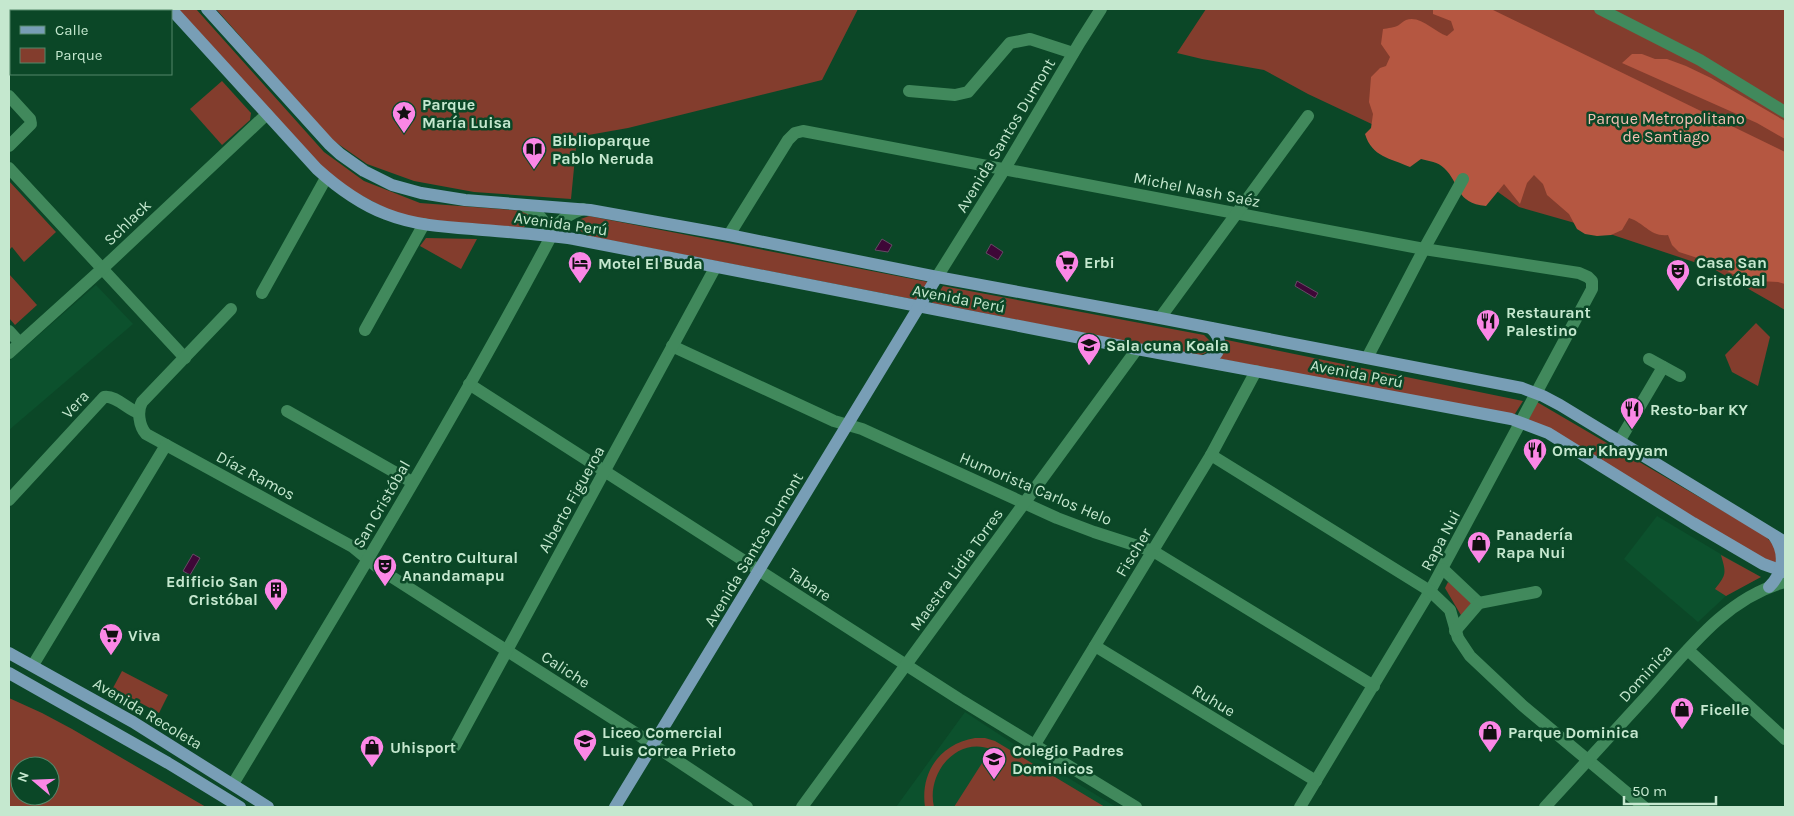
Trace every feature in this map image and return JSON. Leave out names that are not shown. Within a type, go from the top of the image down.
[{"type":"main road","name":"Avenida Perú","points":[[207,9],[329,144],[364,171],[392,185],[443,198],[524,206],[583,209],[729,235],[938,277],[1509,385],[1536,393],[1560,405],[1785,542]]},
{"type":"main road","name":"Avenida Perú","points":[[172,10],[302,155],[326,178],[372,208],[398,219],[424,224],[551,236],[1521,422],[1548,433],[1692,523],[1784,575]]},
{"type":"main road","name":"Avenida Santos Dumont","points":[[615,807],[938,277]]},
{"type":"main road","points":[[1204,362],[1216,355],[1220,348],[1220,340],[1211,328]]},
{"type":"main road","points":[[1769,587],[1778,577],[1784,575],[1780,546],[1771,532]]},
{"type":"main road","name":"Avenida Recoleta","points":[[9,653],[140,726],[268,807]]},
{"type":"main road","points":[[11,674],[28,671],[33,665]]},
{"type":"main road","name":"Avenida Recoleta","points":[[11,674],[144,749],[240,807]]},
{"type":"main road","points":[[214,792],[224,791],[233,784]]},
{"type":"street","name":"Avenida Santos Dumont","points":[[938,277],[1101,9]]},
{"type":"street","points":[[1600,9],[1700,60],[1785,112]]},
{"type":"street","points":[[909,91],[955,95],[968,92],[1010,43],[1030,39],[1073,53]]},
{"type":"street","points":[[9,96],[30,119],[31,124],[9,146]]},
{"type":"street","name":"Schlack","points":[[9,353],[102,269],[266,114]]},
{"type":"street","points":[[1160,318],[1308,116]]},
{"type":"street","name":"Michel Nash Saéz","points":[[729,235],[788,140],[795,133],[806,132],[1424,249],[1579,274],[1588,277],[1592,281]]},
{"type":"street","points":[[9,168],[185,358]]},
{"type":"street","points":[[262,293],[326,178]]},
{"type":"street","points":[[1367,358],[1463,179]]},
{"type":"street","points":[[524,206],[532,209],[543,219],[551,236]]},
{"type":"street","name":"San Cristóbal","points":[[233,784],[368,559],[469,384],[559,222],[583,209]]},
{"type":"street","points":[[365,330],[424,224]]},
{"type":"street","name":"Alberto Figueroa","points":[[455,746],[715,268]]},
{"type":"street","name":"Rapa Nui","points":[[1300,807],[1443,569],[1592,289],[1592,281]]},
{"type":"street","points":[[139,413],[142,402],[231,309]]},
{"type":"street","points":[[9,331],[19,342]]},
{"type":"street","name":"Humorista Carlos Helo","points":[[672,346],[834,420],[862,429],[1024,503],[1094,532],[1153,551],[1374,686]]},
{"type":"street","name":"Maestra Lidia Torres","points":[[802,807],[1137,349]]},
{"type":"street","points":[[1650,359],[1680,376]]},
{"type":"street","points":[[1620,440],[1663,367]]},
{"type":"street","name":"Fischer","points":[[1034,746],[1211,455],[1256,371]]},
{"type":"street","name":"Tabare","points":[[469,384],[906,665],[1034,746],[1136,807]]},
{"type":"street","name":"Vera","points":[[9,500],[104,397],[110,397],[130,410],[139,413]]},
{"type":"street","points":[[287,411],[412,482]]},
{"type":"street","name":"Díaz Ramos","points":[[139,413],[144,432],[353,547],[368,559]]},
{"type":"street","points":[[33,665],[166,445]]},
{"type":"street","points":[[1211,455],[1430,591],[1450,610],[1453,615],[1455,631],[1461,644],[1470,656],[1522,705],[1644,807]]},
{"type":"street","name":"Caliche","points":[[368,559],[381,570],[747,807]]},
{"type":"street","points":[[1443,569],[1479,603]]},
{"type":"street","name":"Dominica","points":[[1545,807],[1688,650],[1726,614],[1748,598],[1769,587]]},
{"type":"street","points":[[1455,631],[1479,603],[1536,592]]},
{"type":"street","name":"Ruhue","points":[[1095,646],[1316,781]]},
{"type":"street","points":[[1688,650],[1785,739]]},
{"type":"shaded area","points":[[882,239],[892,245],[888,252],[875,250]]},
{"type":"shaded area","points":[[991,244],[1003,252],[998,260],[986,253]]},
{"type":"shaded area","points":[[1297,281],[1318,293],[1315,298],[1295,286]]},
{"type":"shaded area","points":[[96,285],[133,324],[9,430],[9,361]]},
{"type":"shaded area","points":[[1657,516],[1761,577],[1728,594],[1698,622],[1624,559]]},
{"type":"shaded area","points":[[193,554],[200,558],[190,575],[183,571]]},
{"type":"shaded area","name":"Colegio Padres Dominicos","points":[[965,712],[1026,752],[1116,807],[896,807]]},
{"type":"green space","points":[[177,9],[196,9],[324,152],[364,181],[420,203],[525,211],[531,217],[531,221],[523,228],[418,219],[389,210],[351,190],[326,172]]},
{"type":"green space","points":[[216,9],[858,9],[822,80],[628,128],[577,137],[571,199],[474,192],[414,181],[367,164],[331,139]]},
{"type":"green space","name":"Parque Metropolitano de Santiago","points":[[1206,9],[1785,9],[1785,310],[1712,268],[1589,227],[1519,207],[1463,167],[1308,94],[1264,70],[1177,53]]},
{"type":"green space","name":"Parque Metropolitano de Santiago","points":[[1433,9],[1491,9],[1785,152],[1785,284],[1758,281],[1743,275],[1733,274],[1710,262],[1679,252],[1672,245],[1668,235],[1652,232],[1629,218],[1622,230],[1611,235],[1597,236],[1585,234],[1577,229],[1569,214],[1547,195],[1543,184],[1534,175],[1527,183],[1520,204],[1504,184],[1486,206],[1476,204],[1464,197],[1449,174],[1439,164],[1421,159],[1410,167],[1377,152],[1368,142],[1365,134],[1371,128],[1373,114],[1369,102],[1371,77],[1380,68],[1386,66],[1390,57],[1381,44],[1383,29],[1395,27],[1406,20],[1412,19],[1422,22],[1447,36],[1454,30],[1451,21],[1433,14]]},
{"type":"green space","points":[[1632,54],[1642,54],[1655,59],[1667,59],[1711,78],[1785,121],[1785,139],[1757,123],[1622,63]]},
{"type":"green space","points":[[222,81],[251,113],[250,120],[222,145],[190,109]]},
{"type":"green space","points":[[9,181],[56,232],[24,262],[12,247],[9,250]]},
{"type":"green space","points":[[589,216],[928,282],[917,300],[588,236],[579,230],[577,223],[578,220]]},
{"type":"green space","points":[[426,238],[477,239],[461,269],[420,246]]},
{"type":"green space","points":[[9,274],[37,305],[15,325],[9,318]]},
{"type":"green space","points":[[943,286],[1204,335],[1212,343],[1210,351],[1199,356],[932,303]]},
{"type":"green space","points":[[1756,323],[1770,337],[1758,386],[1732,372],[1725,355]]},
{"type":"green space","points":[[1222,339],[1523,401],[1513,417],[1216,358]]},
{"type":"green space","points":[[1537,402],[1764,535],[1775,549],[1777,557],[1775,566],[1527,420]]},
{"type":"green space","points":[[1721,555],[1761,577],[1726,596],[1715,589],[1722,580],[1724,573]]},
{"type":"green space","points":[[1448,582],[1475,599],[1462,617],[1445,588]]},
{"type":"green space","points":[[122,671],[168,695],[159,713],[113,688]]},
{"type":"green space","points":[[9,698],[72,729],[206,807],[9,807]]},
{"type":"green space","points":[[975,738],[995,741],[1105,807],[954,807],[991,749],[978,746],[966,748],[955,753],[946,761],[939,771],[935,782],[933,794],[934,807],[925,807],[924,794],[926,782],[929,771],[935,762],[942,753],[952,746]]},
{"type":"place","name":"Parque María Luisa","points":[[404,134]]},
{"type":"place","name":"Biblioparque Pablo Neruda","points":[[534,170]]},
{"type":"place","name":"Erbi","points":[[1067,283]]},
{"type":"place","name":"Motel El Buda","points":[[580,284]]},
{"type":"place","name":"Casa San Cristóbal","points":[[1678,292]]},
{"type":"place","name":"Restaurant Palestino","points":[[1488,342]]},
{"type":"place","name":"Sala cuna Koala","points":[[1089,366]]},
{"type":"place","name":"Resto-bar KY","points":[[1632,430]]},
{"type":"place","name":"Omar Khayyam","points":[[1535,471]]},
{"type":"place","name":"Panadería Rapa Nui","points":[[1479,564]]},
{"type":"place","name":"Centro Cultural Anandamapu","points":[[385,587]]},
{"type":"place","name":"Edificio San Cristóbal","points":[[276,611]]},
{"type":"place","name":"Viva","points":[[111,656]]},
{"type":"place","name":"Ficelle","points":[[1682,730]]},
{"type":"place","name":"Parque Dominica","points":[[1490,753]]},
{"type":"place","name":"Liceo Comercial Luis Correa Prieto","points":[[585,762]]},
{"type":"place","name":"Uhisport","points":[[372,768]]},
{"type":"place","name":"Colegio Padres Dominicos","points":[[994,780]]}]
